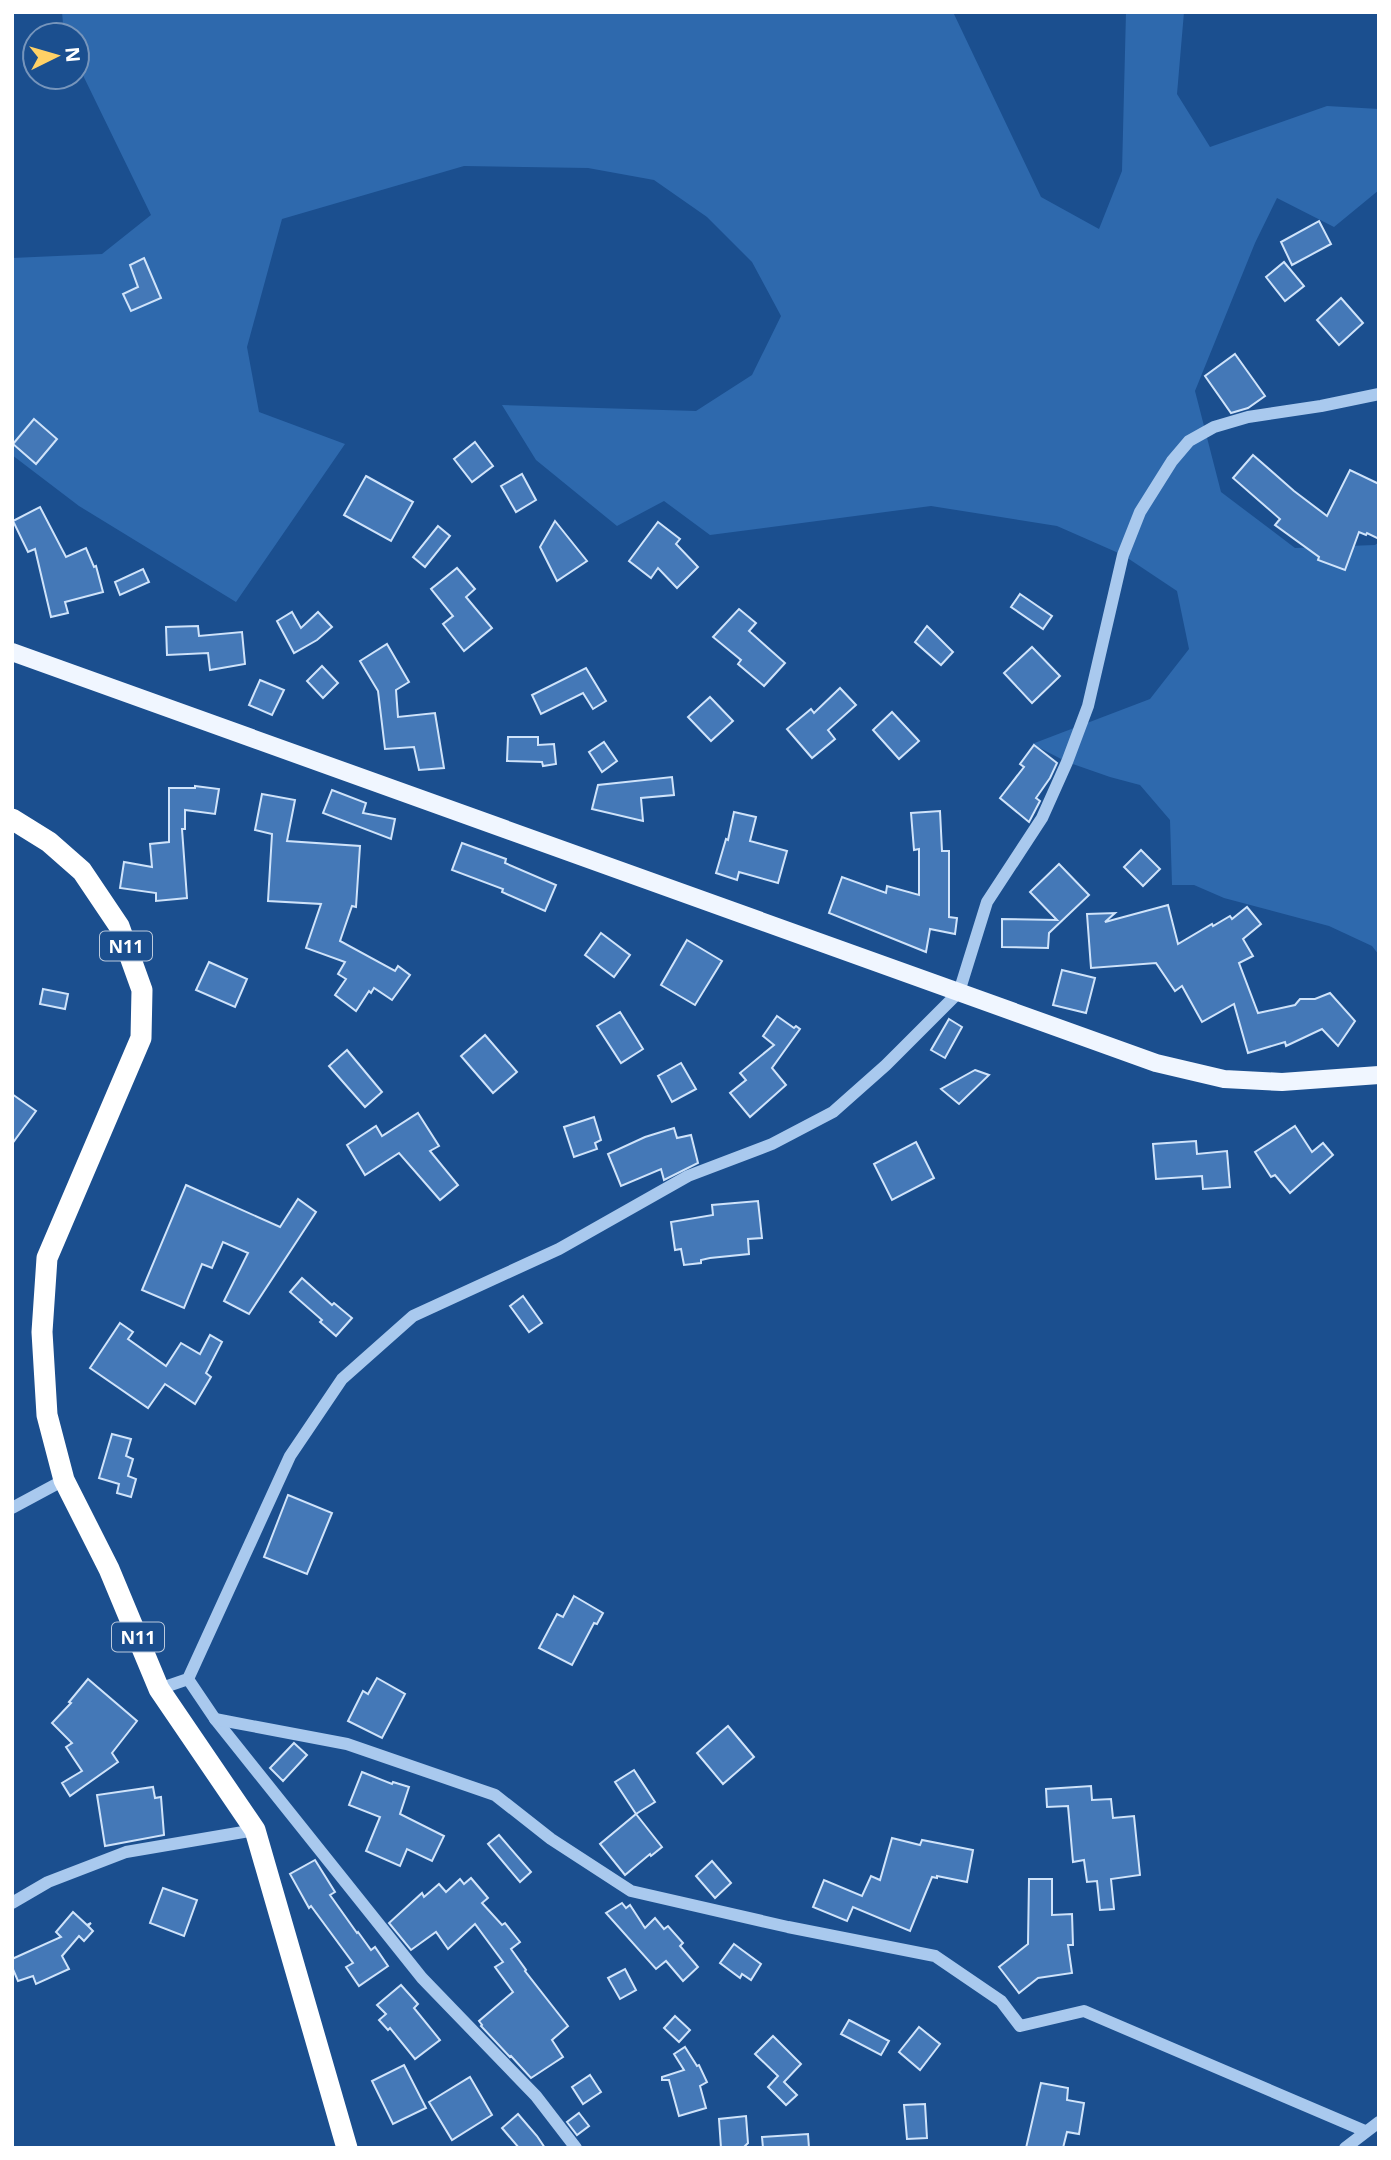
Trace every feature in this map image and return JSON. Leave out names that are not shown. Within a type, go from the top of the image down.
[{"type":"highway","name":"N11","points":[[12,819],[49,842],[82,871],[119,926],[142,990],[141,1038],[47,1258],[42,1332],[47,1415],[64,1480],[109,1569],[159,1689],[256,1830],[347,2148]]},
{"type":"main road","points":[[12,652],[1156,1063],[1224,1079],[1282,1082],[1379,1074]]},
{"type":"street","points":[[159,1689],[188,1679],[290,1456],[342,1379],[413,1316],[559,1250],[688,1175],[772,1144],[833,1112],[886,1065],[959,992],[987,902],[1042,818],[1067,762],[1087,706],[1123,555],[1140,512],[1172,461],[1189,440],[1214,427],[1248,417],[1379,394]]},
{"type":"street","points":[[12,1508],[64,1480]]},
{"type":"street","points":[[188,1679],[215,1719],[422,1978],[536,2096],[576,2148]]},
{"type":"street","points":[[215,1719],[347,1744],[495,1795],[551,1839],[631,1891],[788,1927],[935,1956],[1001,2001],[1020,2026],[1084,2011],[1365,2131]]},
{"type":"street","points":[[12,1903],[48,1882],[126,1852],[256,1830]]},
{"type":"street","points":[[1345,2148],[1379,2122]]},
{"type":"shaded area","points":[[62,12],[953,12],[1041,197],[1099,229],[1122,171],[1126,12],[1184,12],[1177,94],[1210,147],[1327,106],[1379,109],[1379,190],[1334,227],[1277,198],[1255,243],[1195,391],[1221,492],[1295,548],[1375,545],[1379,542],[1379,955],[1372,946],[1329,926],[1224,898],[1194,885],[1172,885],[1170,820],[1140,785],[1067,762],[1032,744],[1150,699],[1189,649],[1177,591],[1123,555],[1057,526],[931,506],[710,535],[664,501],[617,526],[536,460],[502,405],[696,411],[752,375],[781,316],[752,262],[707,217],[654,180],[588,168],[464,166],[282,219],[247,347],[259,412],[345,444],[236,602],[79,506],[12,455],[12,258],[102,254],[151,215],[91,91],[91,21],[63,21]]},
{"type":"building","points":[[1319,221],[1331,244],[1292,265],[1281,242]]},
{"type":"building","points":[[144,258],[161,298],[131,311],[123,294],[138,287],[130,265]]},
{"type":"building","points":[[1284,262],[1304,286],[1285,301],[1266,277]]},
{"type":"building","points":[[1341,298],[1363,323],[1339,345],[1317,320]]},
{"type":"building","points":[[1235,354],[1265,396],[1248,408],[1231,413],[1205,376]]},
{"type":"building","points":[[34,419],[57,439],[36,464],[13,444]]},
{"type":"building","points":[[475,442],[493,466],[472,482],[454,459]]},
{"type":"building","points":[[1253,455],[1327,516],[1350,470],[1379,484],[1379,539],[1359,532],[1345,570],[1318,560],[1319,557],[1275,525],[1280,519],[1233,478]]},
{"type":"building","points":[[522,474],[536,500],[516,512],[501,486]]},
{"type":"building","points":[[366,476],[413,502],[391,541],[344,515]]},
{"type":"building","points":[[40,507],[66,557],[86,548],[94,567],[96,566],[103,592],[65,602],[68,613],[51,617],[35,549],[28,552],[13,521]]},
{"type":"building","points":[[555,521],[587,561],[557,581],[540,547]]},
{"type":"building","points":[[658,522],[680,539],[676,544],[698,567],[677,588],[658,568],[651,578],[629,561]]},
{"type":"building","points":[[438,526],[450,536],[425,567],[413,557]]},
{"type":"building","points":[[457,568],[475,589],[466,597],[492,628],[464,651],[443,624],[453,616],[431,589]]},
{"type":"building","points":[[143,569],[149,582],[120,595],[115,582]]},
{"type":"building","points":[[1020,594],[1052,616],[1043,629],[1011,607]]},
{"type":"building","points":[[739,609],[756,623],[749,631],[785,663],[764,686],[738,664],[741,660],[713,637]]},
{"type":"building","points":[[292,612],[301,628],[318,612],[332,627],[317,640],[294,653],[277,621]]},
{"type":"building","points":[[198,626],[199,636],[242,632],[245,664],[210,670],[208,653],[167,655],[166,627]]},
{"type":"building","points":[[927,626],[953,652],[941,665],[915,642]]},
{"type":"building","points":[[387,644],[409,682],[396,690],[398,717],[435,713],[444,768],[419,770],[414,747],[385,749],[378,691],[360,661]]},
{"type":"building","points":[[1032,647],[1060,676],[1032,703],[1004,673]]},
{"type":"building","points":[[322,666],[338,683],[323,698],[307,681]]},
{"type":"building","points":[[586,668],[606,701],[593,709],[583,693],[541,714],[532,695]]},
{"type":"building","points":[[260,680],[284,690],[272,715],[249,705]]},
{"type":"building","points":[[840,688],[856,705],[828,730],[835,739],[812,758],[787,729],[811,709],[814,713]]},
{"type":"building","points":[[710,697],[733,721],[711,741],[688,717]]},
{"type":"building","points":[[892,712],[919,741],[899,759],[873,730]]},
{"type":"building","points":[[508,737],[538,737],[538,745],[554,744],[556,764],[543,766],[542,762],[507,761]]},
{"type":"building","points":[[604,742],[617,761],[602,772],[589,752]]},
{"type":"building","points":[[1034,745],[1057,763],[1036,798],[1040,801],[1029,822],[1000,798],[1024,767],[1020,764]]},
{"type":"building","points":[[672,777],[674,795],[641,798],[643,821],[592,809],[598,785]]},
{"type":"building","points":[[195,786],[219,789],[215,814],[185,810],[185,829],[182,829],[187,898],[156,901],[156,893],[120,888],[124,862],[152,867],[150,844],[169,842],[169,788]]},
{"type":"building","points":[[332,790],[366,803],[363,813],[395,819],[391,839],[323,813]]},
{"type":"building","points":[[262,794],[295,800],[287,841],[360,846],[356,907],[352,906],[340,941],[395,971],[398,966],[410,975],[392,1000],[374,988],[356,1011],[335,995],[346,979],[338,974],[345,962],[306,948],[321,904],[268,901],[272,834],[255,830]]},
{"type":"building","points":[[940,811],[942,851],[949,851],[949,917],[957,918],[955,934],[930,929],[926,952],[829,913],[842,877],[886,893],[887,886],[919,895],[919,849],[914,850],[911,813]]},
{"type":"building","points":[[734,812],[756,817],[750,841],[787,851],[778,883],[739,872],[737,880],[716,873],[726,839],[728,840]]},
{"type":"building","points":[[462,843],[506,859],[505,863],[556,885],[545,911],[502,892],[503,889],[452,870]]},
{"type":"building","points":[[1141,850],[1160,869],[1143,886],[1124,867]]},
{"type":"building","points":[[1059,864],[1089,895],[1049,933],[1048,948],[1002,947],[1002,919],[1057,920],[1030,892]]},
{"type":"building","points":[[1168,905],[1178,944],[1212,924],[1213,926],[1230,916],[1232,919],[1247,907],[1261,924],[1243,939],[1253,956],[1239,963],[1258,1013],[1295,1005],[1300,999],[1315,999],[1330,993],[1355,1021],[1338,1046],[1322,1029],[1286,1046],[1285,1042],[1248,1053],[1234,1004],[1202,1022],[1182,986],[1175,991],[1156,963],[1091,968],[1087,914],[1115,913],[1105,922]]},
{"type":"building","points":[[601,933],[630,955],[614,977],[585,955]]},
{"type":"building","points":[[687,940],[722,961],[695,1005],[661,985]]},
{"type":"building","points":[[209,962],[247,979],[235,1007],[196,990]]},
{"type":"building","points":[[1062,970],[1095,978],[1086,1013],[1053,1005]]},
{"type":"building","points":[[43,989],[68,994],[65,1009],[40,1004]]},
{"type":"building","points":[[620,1012],[643,1049],[621,1063],[597,1026]]},
{"type":"building","points":[[777,1016],[800,1029],[772,1068],[786,1085],[750,1117],[730,1093],[746,1080],[740,1073],[774,1045],[763,1036]]},
{"type":"building","points":[[949,1019],[962,1027],[945,1058],[931,1050]]},
{"type":"building","points":[[485,1035],[517,1072],[493,1093],[461,1056]]},
{"type":"building","points":[[347,1050],[382,1092],[365,1107],[329,1066]]},
{"type":"building","points":[[681,1063],[696,1089],[672,1102],[658,1076]]},
{"type":"building","points":[[975,1070],[989,1075],[959,1104],[941,1089]]},
{"type":"building","points":[[12,1094],[36,1111],[12,1144]]},
{"type":"building","points":[[418,1113],[439,1146],[430,1151],[458,1185],[440,1200],[399,1153],[365,1175],[347,1145],[376,1126],[382,1136]]},
{"type":"building","points":[[594,1117],[601,1140],[595,1143],[597,1149],[574,1157],[564,1127]]},
{"type":"building","points":[[1295,1126],[1312,1152],[1323,1143],[1333,1155],[1290,1193],[1275,1175],[1271,1177],[1255,1152]]},
{"type":"building","points":[[674,1128],[677,1138],[691,1135],[698,1163],[664,1180],[661,1169],[621,1186],[608,1154],[645,1137]]},
{"type":"building","points":[[1196,1141],[1197,1154],[1227,1151],[1230,1187],[1203,1189],[1202,1176],[1156,1179],[1153,1144]]},
{"type":"building","points":[[916,1142],[934,1178],[892,1200],[874,1164]]},
{"type":"building","points":[[186,1185],[280,1227],[298,1199],[316,1212],[249,1314],[224,1301],[248,1253],[223,1242],[212,1268],[202,1264],[184,1308],[142,1290]]},
{"type":"building","points":[[758,1201],[762,1238],[748,1239],[749,1254],[710,1258],[701,1260],[701,1263],[684,1265],[681,1249],[675,1250],[671,1222],[713,1215],[712,1205]]},
{"type":"building","points":[[302,1278],[332,1305],[334,1303],[352,1318],[336,1336],[290,1292]]},
{"type":"building","points":[[523,1296],[542,1323],[529,1332],[510,1306]]},
{"type":"building","points":[[120,1323],[133,1332],[128,1339],[166,1366],[181,1343],[200,1354],[210,1335],[222,1342],[206,1373],[211,1377],[195,1404],[165,1384],[148,1408],[90,1368]]},
{"type":"building","points":[[112,1434],[131,1439],[126,1456],[133,1459],[128,1476],[136,1479],[131,1497],[117,1493],[119,1484],[99,1478]]},
{"type":"building","points":[[288,1495],[332,1513],[307,1574],[264,1557]]},
{"type":"building","points":[[574,1596],[603,1613],[597,1624],[594,1623],[572,1665],[539,1648],[557,1614],[563,1617]]},
{"type":"building","points":[[377,1678],[405,1694],[382,1738],[348,1721],[363,1691],[368,1694]]},
{"type":"building","points":[[88,1679],[137,1721],[112,1753],[118,1762],[70,1796],[62,1783],[82,1771],[66,1747],[72,1743],[52,1723]]},
{"type":"building","points":[[728,1726],[754,1757],[723,1784],[697,1753]]},
{"type":"building","points":[[294,1743],[307,1755],[283,1781],[270,1768]]},
{"type":"building","points":[[634,1770],[655,1802],[636,1814],[615,1782]]},
{"type":"building","points":[[362,1772],[392,1784],[393,1782],[409,1787],[400,1814],[444,1836],[432,1861],[407,1849],[400,1866],[366,1851],[380,1817],[349,1805]]},
{"type":"building","points":[[1091,1786],[1092,1800],[1111,1799],[1113,1818],[1134,1816],[1140,1875],[1111,1879],[1114,1909],[1100,1910],[1097,1881],[1087,1882],[1084,1860],[1073,1862],[1068,1806],[1047,1807],[1046,1789]]},
{"type":"building","points":[[153,1787],[155,1798],[161,1797],[164,1835],[105,1846],[97,1795]]},
{"type":"building","points":[[636,1814],[662,1847],[625,1875],[600,1844]]},
{"type":"building","points":[[499,1835],[531,1872],[520,1882],[488,1844]]},
{"type":"building","points":[[892,1838],[920,1845],[922,1840],[973,1850],[967,1882],[932,1877],[910,1931],[853,1907],[847,1921],[813,1907],[824,1880],[862,1896],[871,1876],[880,1880]]},
{"type":"building","points":[[315,1860],[335,1892],[330,1895],[357,1933],[371,1950],[375,1947],[388,1966],[359,1986],[346,1967],[353,1963],[311,1906],[309,1908],[290,1874]]},
{"type":"building","points":[[712,1861],[731,1883],[715,1898],[696,1876]]},
{"type":"building","points":[[471,1878],[488,1898],[482,1903],[502,1925],[505,1923],[520,1942],[511,1949],[568,2026],[552,2040],[563,2057],[531,2078],[479,2021],[513,1992],[495,1967],[503,1962],[475,1924],[448,1949],[436,1932],[411,1950],[389,1923],[422,1893],[424,1897],[439,1884],[446,1892],[460,1879],[464,1884]]},
{"type":"building","points":[[1029,1879],[1052,1879],[1052,1915],[1072,1914],[1073,1945],[1068,1945],[1072,1973],[1038,1978],[1019,1993],[999,1967],[1028,1944]]},
{"type":"building","points":[[163,1888],[197,1900],[184,1936],[150,1923]]},
{"type":"building","points":[[622,1903],[626,1908],[630,1905],[645,1928],[655,1918],[664,1929],[668,1926],[683,1943],[680,1946],[698,1967],[683,1981],[666,1961],[656,1969],[606,1913]]},
{"type":"building","points":[[73,1912],[87,1925],[91,1923],[88,1926],[93,1931],[84,1941],[79,1936],[62,1956],[69,1969],[36,1984],[33,1976],[18,1981],[12,1967],[12,1959],[61,1937],[56,1932]]},
{"type":"building","points":[[734,1944],[761,1964],[751,1980],[742,1974],[740,1978],[720,1963]]},
{"type":"building","points":[[625,1969],[636,1990],[620,1999],[608,1978]]},
{"type":"building","points":[[401,1985],[418,2004],[414,2008],[440,2040],[415,2059],[390,2028],[388,2030],[379,2020],[386,2014],[377,2005]]},
{"type":"building","points":[[675,2016],[690,2030],[679,2042],[664,2028]]},
{"type":"building","points":[[849,2020],[889,2041],[881,2055],[841,2034]]},
{"type":"building","points":[[919,2027],[940,2044],[920,2070],[899,2052]]},
{"type":"building","points":[[773,2036],[801,2064],[784,2082],[797,2095],[786,2105],[768,2087],[778,2076],[755,2054]]},
{"type":"building","points":[[685,2047],[697,2066],[699,2065],[707,2082],[700,2086],[706,2108],[679,2116],[669,2080],[662,2080],[662,2077],[684,2070],[674,2054]]},
{"type":"building","points":[[404,2065],[426,2108],[393,2124],[372,2081]]},
{"type":"building","points":[[590,2075],[601,2092],[583,2104],[572,2087]]},
{"type":"building","points":[[470,2077],[492,2115],[452,2140],[429,2102]]},
{"type":"building","points":[[1041,2083],[1068,2088],[1067,2100],[1084,2103],[1079,2134],[1067,2132],[1063,2148],[1026,2148]]},
{"type":"building","points":[[925,2104],[927,2138],[907,2139],[904,2105]]},
{"type":"building","points":[[579,2113],[589,2126],[577,2135],[567,2122]]},
{"type":"building","points":[[518,2114],[545,2148],[519,2148],[502,2128]]},
{"type":"building","points":[[746,2116],[748,2143],[744,2147],[721,2148],[719,2119]]},
{"type":"building","points":[[808,2134],[809,2148],[763,2148],[762,2137]]}]
